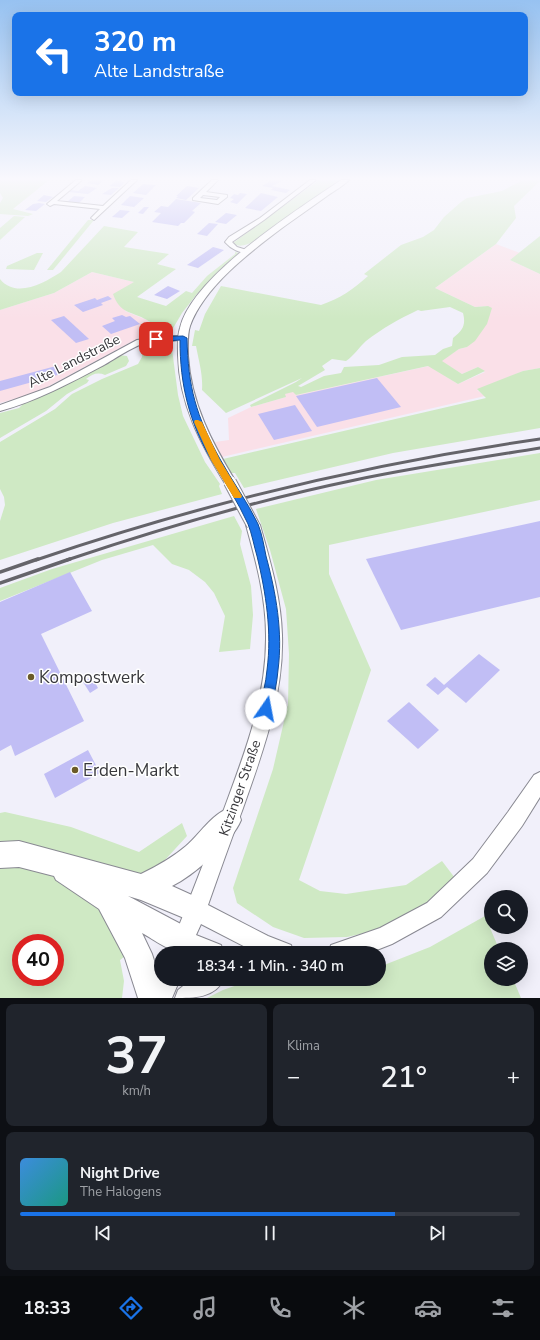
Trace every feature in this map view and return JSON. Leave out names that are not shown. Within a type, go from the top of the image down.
[{"type":"highway","points":[[142,887],[171,873],[195,855],[229,820]]},
{"type":"highway","points":[[0,855],[19,854],[142,887],[196,910]]},
{"type":"highway","points":[[53,863],[179,946]]},
{"type":"highway","points":[[108,900],[125,928],[138,954],[152,998]]},
{"type":"street","points":[[248,252],[235,248],[228,242],[231,238],[249,227]]},
{"type":"street","name":"Kitzinger Straße","points":[[181,946],[245,777],[262,724],[273,670],[274,635],[270,587],[253,526],[230,482],[216,460],[195,416],[189,398],[184,367],[184,334],[193,312],[209,288],[221,275],[279,227]]},
{"type":"street","name":"Alte Landstraße","points":[[0,408],[23,401],[52,389],[140,342],[184,334]]},
{"type":"street","points":[[358,946],[385,936],[434,910],[480,866],[515,819],[540,781]]},
{"type":"street","points":[[196,910],[266,946]]},
{"type":"street","points":[[162,998],[166,986]]},
{"type":"street","points":[[186,998],[201,986]]},
{"type":"shaded area","points":[[496,244],[520,253],[510,260],[540,274],[540,368],[523,371],[477,390],[485,396],[222,457],[215,442],[229,440],[228,418],[251,407],[286,397],[284,394],[294,391],[296,395],[429,366],[458,384],[485,372],[478,367],[462,374],[441,361],[459,349],[467,347],[488,306],[475,307],[435,288]]},
{"type":"shaded area","points":[[92,272],[134,282],[125,311],[147,320],[165,334],[133,341],[47,387],[25,396],[0,403],[0,310],[54,293]]},
{"type":"green space","points":[[2,227],[15,227],[0,240],[0,228]]},
{"type":"green space","points":[[83,227],[89,227],[53,270],[47,270]]},
{"type":"green space","points":[[103,227],[138,232],[124,247],[169,254],[157,264],[176,269],[137,297],[166,306],[186,291],[192,293],[207,276],[235,254],[235,252],[239,253],[197,294],[182,313],[172,330],[165,334],[147,320],[123,309],[116,300],[113,294],[134,282],[92,272],[54,293],[0,310],[0,279],[7,285],[14,288],[22,288],[47,281],[61,272]]},
{"type":"green space","points":[[255,227],[274,227],[253,242],[240,246],[233,243]]},
{"type":"green space","points":[[437,227],[509,227],[496,244],[435,288],[475,307],[488,306],[492,308],[487,324],[475,341],[467,347],[459,349],[442,361],[462,374],[478,367],[485,371],[458,384],[428,366],[296,395],[293,392],[285,394],[286,397],[251,407],[250,405],[302,378],[226,413],[202,390],[196,346],[192,346],[195,330],[199,331],[205,314],[221,286],[321,305],[335,299],[351,289],[368,276],[364,274],[401,245],[423,237]],"holes":[[[450,307],[463,313],[463,327],[453,338],[452,346],[443,349],[435,355],[402,357],[379,365],[344,367],[341,373],[324,376],[301,387],[298,386],[325,370],[322,366],[332,359],[346,361],[352,357],[363,343],[372,336],[418,310],[421,311]]]},
{"type":"green space","points":[[540,236],[540,274],[510,260]]},
{"type":"green space","points":[[37,253],[43,253],[34,270],[6,269],[7,266]]},
{"type":"green space","points":[[148,344],[168,344],[172,349],[178,395],[183,416],[205,462],[220,484],[219,486],[222,494],[113,523],[0,560],[0,521],[5,505],[4,497],[0,489],[0,442],[55,409],[72,394],[102,379],[138,364],[142,357],[142,351]]},
{"type":"green space","points":[[119,355],[127,356],[129,361],[126,366],[105,375],[95,374],[91,376],[86,379],[89,380],[87,383],[67,394],[46,411],[0,438],[0,413],[19,408],[26,401]]},
{"type":"green space","points":[[540,368],[540,428],[393,453],[244,488],[235,473],[231,473],[223,459],[486,398],[477,389],[523,371]]},
{"type":"green space","points":[[540,453],[540,500],[329,545],[329,574],[371,670],[299,880],[320,891],[346,894],[406,885],[442,861],[458,882],[425,905],[383,929],[347,937],[304,938],[273,927],[237,903],[233,888],[273,769],[288,704],[289,654],[286,609],[270,550],[256,509],[376,480]]},
{"type":"green space","points":[[234,516],[242,531],[240,544],[251,586],[253,615],[250,649],[219,652],[225,616],[214,593],[205,582],[189,570],[172,564],[153,545],[102,560],[0,601],[0,588],[52,569]]},
{"type":"green space","points":[[5,812],[71,827],[139,852],[182,823],[187,836],[164,861],[165,866],[140,875],[60,852],[23,844],[0,845],[0,813]]},
{"type":"green space","points":[[0,863],[21,864],[50,873],[73,888],[108,917],[129,953],[120,960],[124,981],[122,998],[0,998]]},
{"type":"green space","points":[[484,917],[484,934],[493,934],[496,942],[484,942],[484,986],[516,986],[521,998],[207,998],[234,986],[386,986],[386,964],[430,947]]},
{"type":"building","points":[[205,227],[216,227],[207,236],[197,234]]},
{"type":"building","points":[[213,247],[224,250],[198,268],[187,265]]},
{"type":"building","points":[[168,286],[180,291],[167,299],[154,295]]},
{"type":"building","points":[[108,296],[112,299],[101,303],[103,305],[83,312],[74,305],[95,298],[97,300]]},
{"type":"building","points":[[122,315],[126,317],[130,316],[140,324],[111,334],[102,326],[115,321],[112,318]]},
{"type":"building","points":[[64,316],[89,339],[76,343],[51,320]]},
{"type":"building","points":[[56,366],[61,374],[0,391],[0,381]]},
{"type":"building","points":[[377,378],[401,407],[317,427],[296,396]]},
{"type":"building","points":[[295,405],[312,431],[274,440],[258,414]]},
{"type":"building","points":[[540,521],[540,597],[401,630],[366,559]]},
{"type":"building","name":"Kompostwerk","points":[[70,572],[92,611],[41,634],[84,721],[15,756],[11,745],[0,751],[0,602]]},
{"type":"building","points":[[479,654],[500,670],[466,703],[447,687],[438,695],[426,685],[435,677],[444,685]]},
{"type":"building","points":[[92,677],[98,688],[90,693],[83,682]]},
{"type":"building","points":[[409,702],[439,730],[418,749],[387,721]]},
{"type":"building","points":[[88,750],[100,773],[55,798],[44,774]]},
{"type":"railway","points":[[36,560],[160,521],[285,488],[412,461],[540,439]]},
{"type":"railway","points":[[69,560],[174,526],[282,496],[401,471],[540,448]]},
{"type":"railway","points":[[0,572],[38,559]]},
{"type":"railway","points":[[0,583],[69,560]]},
{"type":"slow traffic","points":[[198,422],[216,460],[238,496]]},
{"type":"place","name":"Kompostwerk","points":[[31,677]]},
{"type":"place","name":"Erden-Markt","points":[[75,770]]},
{"type":"route","points":[[156,339],[183,338],[184,367],[189,398],[195,416],[216,460],[230,482],[253,526],[270,587],[274,635],[273,670],[266,709]]}]
